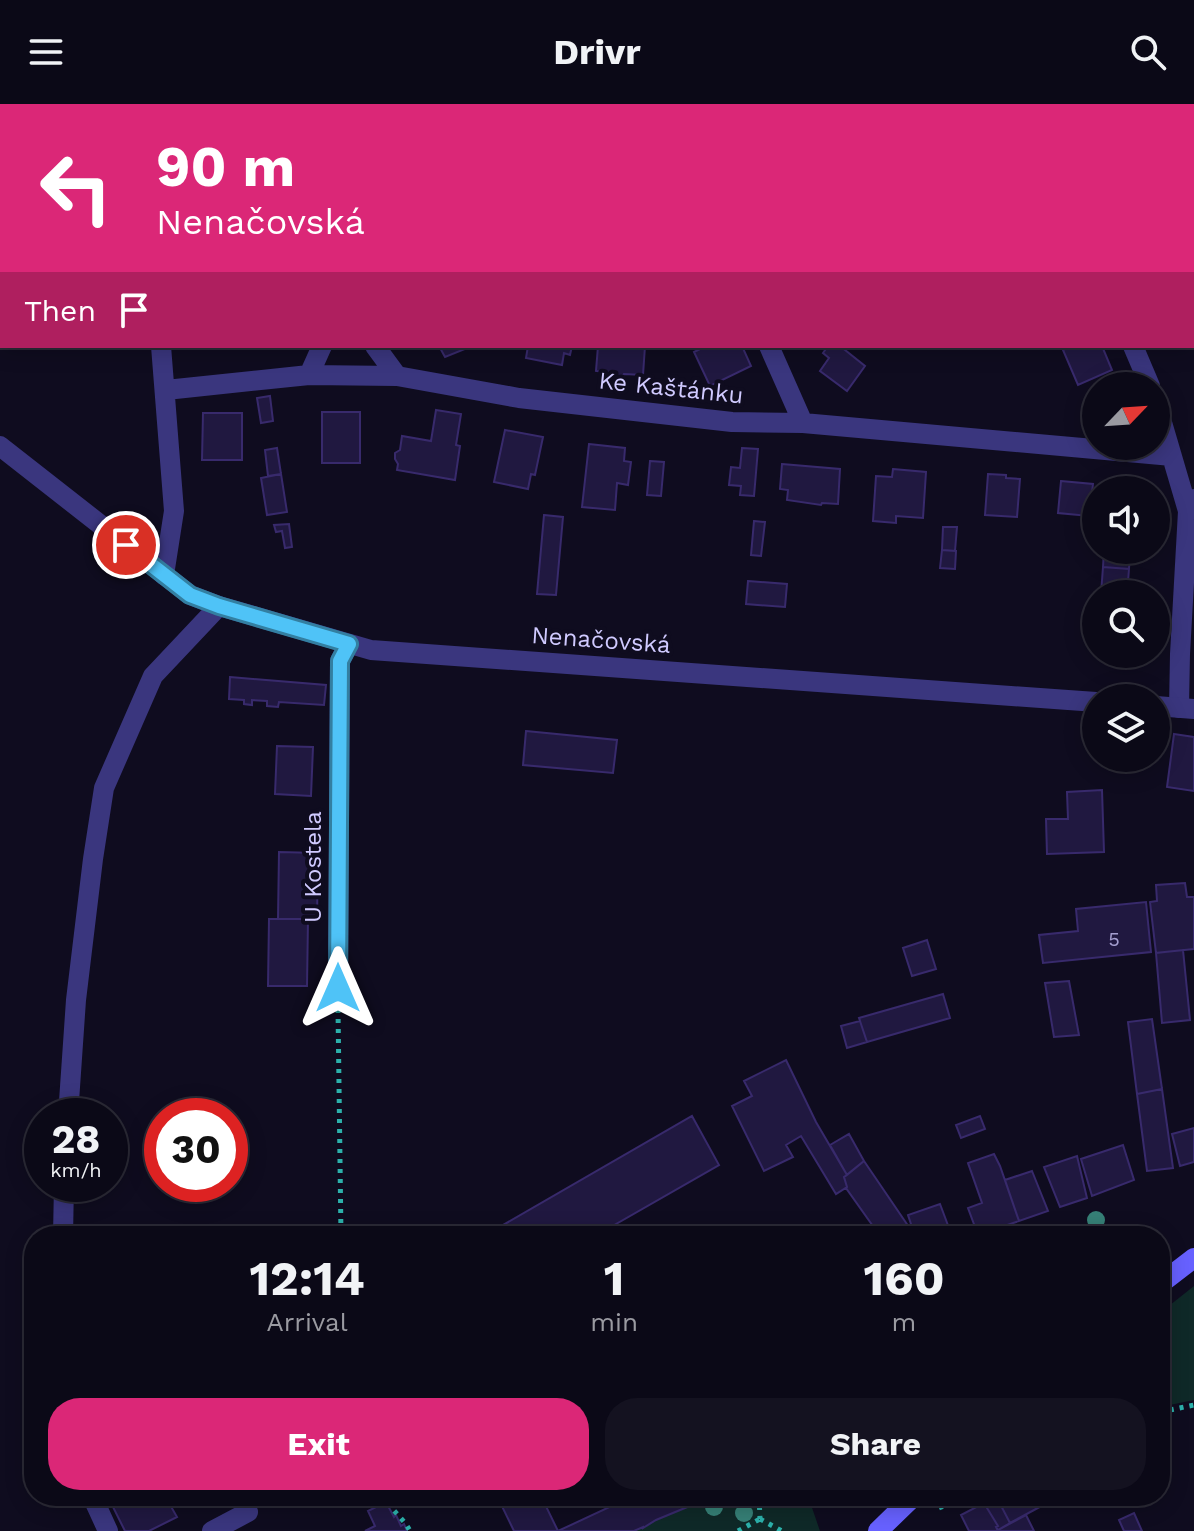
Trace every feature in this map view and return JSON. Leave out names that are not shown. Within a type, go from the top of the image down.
[{"type":"main road","points":[[1170,1276],[1194,1258]]},
{"type":"main road","points":[[878,1531],[904,1506]]},
{"type":"street","points":[[161,348],[174,511],[164,575]]},
{"type":"street","points":[[309,375],[321,348]]},
{"type":"street","points":[[376,348],[397,376]]},
{"type":"street","points":[[770,348],[803,423]]},
{"type":"street","points":[[1134,348],[1144,372]]},
{"type":"street","name":"Ke Kaštánku","points":[[166,390],[309,375],[397,376],[519,398],[732,422],[803,423],[1172,456]]},
{"type":"street","name":"Nenačovská","points":[[0,446],[190,595],[371,650],[1082,701]]},
{"type":"street","points":[[1170,449],[1191,505],[1180,654],[1187,708]]},
{"type":"street","points":[[69,1098],[76,1000],[104,788],[153,676],[219,606]]},
{"type":"street","name":"U Kostela","points":[[338,988],[340,661],[349,644]]},
{"type":"street","points":[[63,1226],[64,1202]]},
{"type":"street","points":[[97,1506],[108,1531]]},
{"type":"street","points":[[212,1531],[248,1512]]},
{"type":"path","points":[[338,988],[341,1226]]},
{"type":"path","points":[[1170,1410],[1194,1405]]},
{"type":"path","points":[[390,1506],[410,1531]]},
{"type":"path","points":[[759,1506],[760,1519]]},
{"type":"path","points":[[939,1508],[944,1506]]},
{"type":"path","points":[[738,1531],[760,1519]]},
{"type":"path","points":[[760,1519],[782,1531]]},
{"type":"green space","points":[[1194,1286],[1194,1400],[1170,1405],[1170,1305]]},
{"type":"green space","points":[[811,1506],[820,1531],[634,1531],[686,1507]]},
{"type":"building","points":[[440,348],[465,348],[465,349],[445,357]]},
{"type":"building","points":[[528,348],[572,348],[570,355],[564,353],[562,365],[526,358]]},
{"type":"building","points":[[598,348],[645,348],[643,375],[610,375],[596,371]]},
{"type":"building","points":[[702,348],[743,348],[751,366],[710,386],[694,352]]},
{"type":"building","points":[[827,348],[842,348],[865,366],[847,391],[820,371],[829,358],[823,353]]},
{"type":"building","points":[[1103,348],[1112,370],[1082,372],[1082,383],[1078,385],[1063,350]]},
{"type":"building","points":[[270,396],[273,421],[261,423],[257,398]]},
{"type":"building","points":[[436,410],[461,414],[455,480],[397,470],[395,453],[400,450],[402,436],[431,441]]},
{"type":"building","points":[[322,412],[360,412],[360,463],[322,463]]},
{"type":"building","points":[[203,413],[242,413],[242,460],[202,460]]},
{"type":"building","points":[[505,430],[543,437],[535,475],[531,474],[528,489],[494,482]]},
{"type":"building","points":[[589,444],[625,448],[624,461],[631,462],[628,485],[617,483],[615,510],[582,507]]},
{"type":"building","points":[[277,448],[281,474],[268,476],[265,450]]},
{"type":"building","points":[[742,448],[758,449],[754,496],[740,495],[741,486],[729,485],[731,467],[740,468]]},
{"type":"building","points":[[650,461],[664,462],[661,496],[647,495]]},
{"type":"building","points":[[782,464],[840,469],[838,504],[787,500],[788,490],[780,489]]},
{"type":"building","points":[[893,469],[926,472],[923,518],[896,516],[896,523],[873,521],[876,476],[892,477]]},
{"type":"building","points":[[281,474],[287,512],[267,515],[261,478]]},
{"type":"building","points":[[988,474],[1020,479],[1017,517],[985,515]]},
{"type":"building","points":[[1061,481],[1082,483],[1082,515],[1058,513]]},
{"type":"building","points":[[544,515],[563,517],[556,595],[537,594]]},
{"type":"building","points":[[754,521],[765,522],[761,556],[751,555]]},
{"type":"building","points":[[289,524],[292,547],[285,548],[282,531],[276,532],[274,525]]},
{"type":"building","points":[[943,527],[957,527],[955,551],[942,550]]},
{"type":"building","points":[[942,550],[956,551],[955,569],[940,568]]},
{"type":"building","points":[[1103,564],[1129,564],[1129,569],[1103,567]]},
{"type":"building","points":[[1103,567],[1129,569],[1128,580],[1102,580]]},
{"type":"building","points":[[748,581],[787,584],[785,607],[746,604]]},
{"type":"building","points":[[230,677],[326,685],[324,705],[279,702],[278,707],[267,706],[267,701],[252,700],[252,705],[244,704],[244,700],[229,699]]},
{"type":"building","points":[[526,731],[617,740],[613,773],[523,765]]},
{"type":"building","points":[[1174,734],[1194,737],[1194,791],[1167,787]]},
{"type":"building","points":[[277,746],[313,747],[311,796],[275,794]]},
{"type":"building","points":[[1102,790],[1104,852],[1047,854],[1046,819],[1068,819],[1067,792]]},
{"type":"building","points":[[279,852],[318,853],[317,919],[278,919]]},
{"type":"building","points":[[1185,883],[1187,897],[1194,897],[1194,949],[1156,953],[1150,902],[1157,901],[1156,885]]},
{"type":"building","points":[[1146,902],[1151,952],[1043,963],[1039,935],[1078,931],[1076,909]]},
{"type":"building","points":[[269,919],[308,919],[307,986],[268,986]]},
{"type":"building","points":[[927,940],[936,969],[912,976],[903,948]]},
{"type":"building","points":[[1183,950],[1190,1020],[1162,1023],[1156,953]]},
{"type":"building","points":[[1069,981],[1079,1035],[1054,1037],[1045,983]]},
{"type":"building","points":[[943,994],[950,1018],[867,1042],[859,1018]]},
{"type":"building","points":[[1152,1019],[1162,1089],[1137,1094],[1128,1022]]},
{"type":"building","points":[[860,1021],[867,1042],[847,1048],[841,1026]]},
{"type":"building","points":[[786,1060],[816,1122],[847,1175],[844,1177],[847,1187],[836,1194],[801,1136],[786,1145],[793,1157],[764,1171],[732,1106],[752,1096],[744,1081]]},
{"type":"building","points":[[1162,1089],[1173,1168],[1147,1171],[1137,1094]]},
{"type":"building","points":[[692,1116],[719,1165],[612,1226],[501,1226]]},
{"type":"building","points":[[980,1116],[985,1129],[961,1138],[956,1125]]},
{"type":"building","points":[[1194,1128],[1194,1162],[1180,1166],[1172,1134]]},
{"type":"building","points":[[849,1134],[864,1161],[847,1175],[830,1145]]},
{"type":"building","points":[[1123,1145],[1134,1180],[1092,1196],[1081,1159]]},
{"type":"building","points":[[994,1154],[1019,1221],[1004,1226],[975,1226],[968,1208],[982,1203],[968,1163]]},
{"type":"building","points":[[1077,1156],[1087,1198],[1060,1207],[1044,1167]]},
{"type":"building","points":[[864,1161],[908,1226],[873,1226],[846,1188],[844,1177]]},
{"type":"building","points":[[1032,1171],[1048,1211],[1019,1221],[1005,1180]]},
{"type":"building","points":[[940,1204],[948,1226],[912,1226],[908,1215]]},
{"type":"building","points":[[112,1506],[171,1506],[177,1517],[149,1531],[125,1531]]},
{"type":"building","points":[[378,1506],[388,1506],[407,1531],[365,1531],[375,1526],[368,1511]]},
{"type":"building","points":[[502,1506],[546,1506],[558,1531],[514,1531]]},
{"type":"building","points":[[612,1506],[690,1506],[634,1531],[558,1531]]},
{"type":"building","points":[[978,1506],[986,1506],[998,1531],[969,1531],[961,1515]]},
{"type":"building","points":[[986,1506],[1001,1506],[1010,1523],[998,1530]]},
{"type":"building","points":[[1001,1506],[1041,1506],[1010,1523]]},
{"type":"building","points":[[1134,1513],[1142,1531],[1124,1531],[1119,1520]]},
{"type":"building","points":[[1026,1515],[1034,1531],[998,1531],[998,1530]]},
{"type":"route","points":[[126,545],[190,595],[349,644],[340,661],[338,988]]}]
